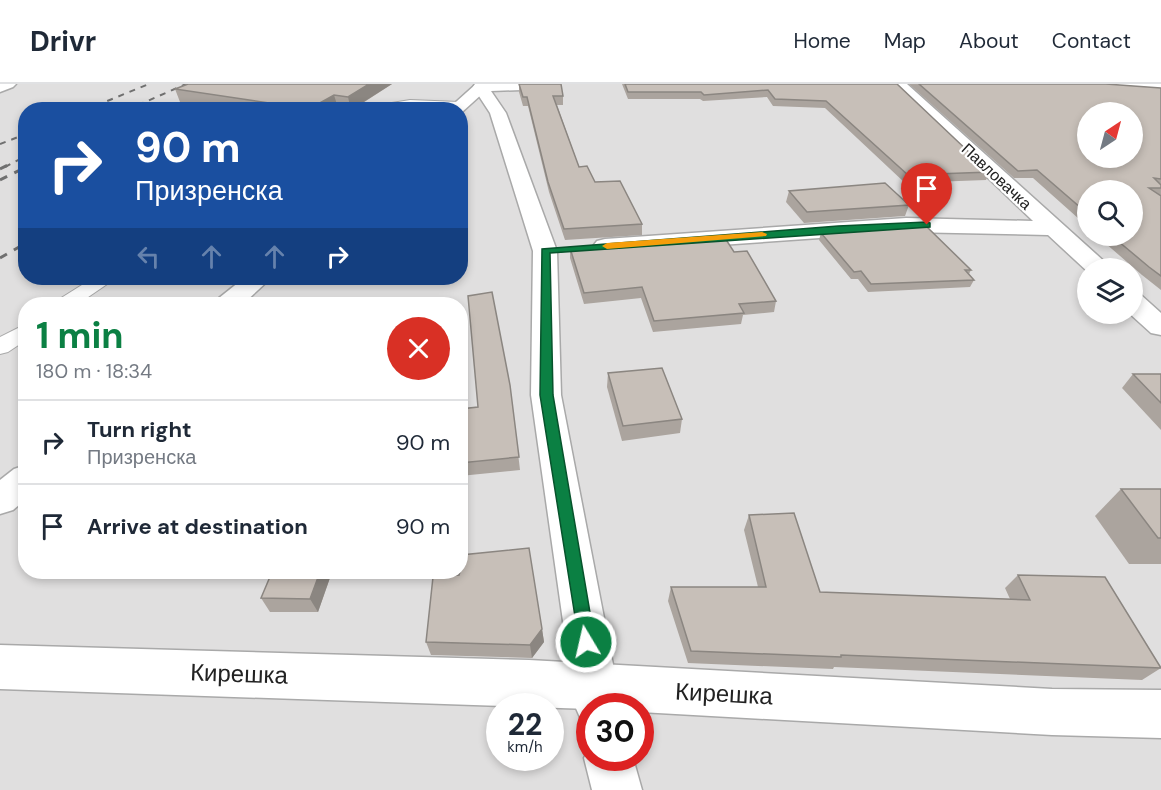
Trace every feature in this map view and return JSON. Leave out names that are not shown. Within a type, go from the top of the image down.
[{"type":"street","points":[[0,87],[8,84]]},
{"type":"street","points":[[464,102],[483,86],[549,84]]},
{"type":"street","name":"Павловачка","points":[[898,84],[1086,258]]},
{"type":"street","points":[[1103,84],[1161,88]]},
{"type":"street","points":[[483,86],[498,113],[554,250],[546,395],[595,693]]},
{"type":"street","points":[[554,250],[906,225],[1053,228]]},
{"type":"street","points":[[236,297],[251,285]]},
{"type":"street","points":[[1143,311],[1161,327]]},
{"type":"street","points":[[0,500],[18,485]]},
{"type":"street","name":"Кирешка","points":[[0,667],[518,682],[576,693]]},
{"type":"street","name":"Кирешка","points":[[654,699],[1161,714]]},
{"type":"street","points":[[612,771],[616,790]]},
{"type":"lane","points":[[76,297],[95,285]]},
{"type":"lane","points":[[0,347],[18,335]]},
{"type":"shaded area","points":[[0,84],[1161,84],[1161,790],[0,790]]},
{"type":"building","points":[[188,84],[369,84],[348,97],[334,95],[322,102],[262,102],[175,89]]},
{"type":"building","points":[[519,84],[561,84],[563,96],[553,96],[579,167],[587,166],[595,182],[620,181],[642,224],[564,229],[548,182],[527,97],[523,97]]},
{"type":"building","points":[[625,84],[897,84],[990,172],[908,175],[826,101],[775,99],[768,90],[704,95],[701,92],[628,92]]},
{"type":"building","points":[[919,84],[1106,84],[1161,88],[1161,179],[1154,178],[1161,188],[1149,188],[1161,196],[1161,276],[1143,262],[1143,258],[1138,258],[1124,246],[1143,246],[1143,180],[1077,180],[1077,205],[1037,170],[1018,171]]},
{"type":"building","points":[[885,183],[909,205],[807,212],[789,191]]},
{"type":"building","points":[[927,227],[971,270],[965,270],[974,280],[871,284],[861,271],[854,272],[821,233]]},
{"type":"building","points":[[725,238],[734,252],[747,251],[776,301],[739,304],[744,313],[654,321],[642,287],[584,293],[570,248]]},
{"type":"building","points":[[492,292],[510,385],[519,457],[468,462],[468,408],[478,407],[468,296]]},
{"type":"building","points":[[662,368],[682,419],[623,426],[608,373]]},
{"type":"building","points":[[1133,374],[1161,374],[1161,403]]},
{"type":"building","points":[[1121,489],[1161,489],[1161,538],[1158,538]]},
{"type":"building","points":[[794,513],[820,592],[1030,600],[1018,575],[1105,577],[1161,668],[691,651],[671,587],[766,587],[749,515]]},
{"type":"building","points":[[529,548],[542,629],[530,645],[426,642],[433,579],[468,579],[468,554]]},
{"type":"building","points":[[269,579],[317,579],[310,599],[261,598]]},
{"type":"railway","points":[[105,102],[149,84]]},
{"type":"railway","points":[[145,102],[186,84]]},
{"type":"railway","points":[[0,144],[18,137]]},
{"type":"railway","points":[[5,167],[18,160]]},
{"type":"railway","points":[[0,169],[8,165]]},
{"type":"railway","points":[[0,180],[18,171]]},
{"type":"railway","points":[[0,258],[18,248]]},
{"type":"slow traffic","points":[[607,246],[762,234]]},
{"type":"route","points":[[586,642],[546,395],[545,251],[838,229],[927,225]]}]
